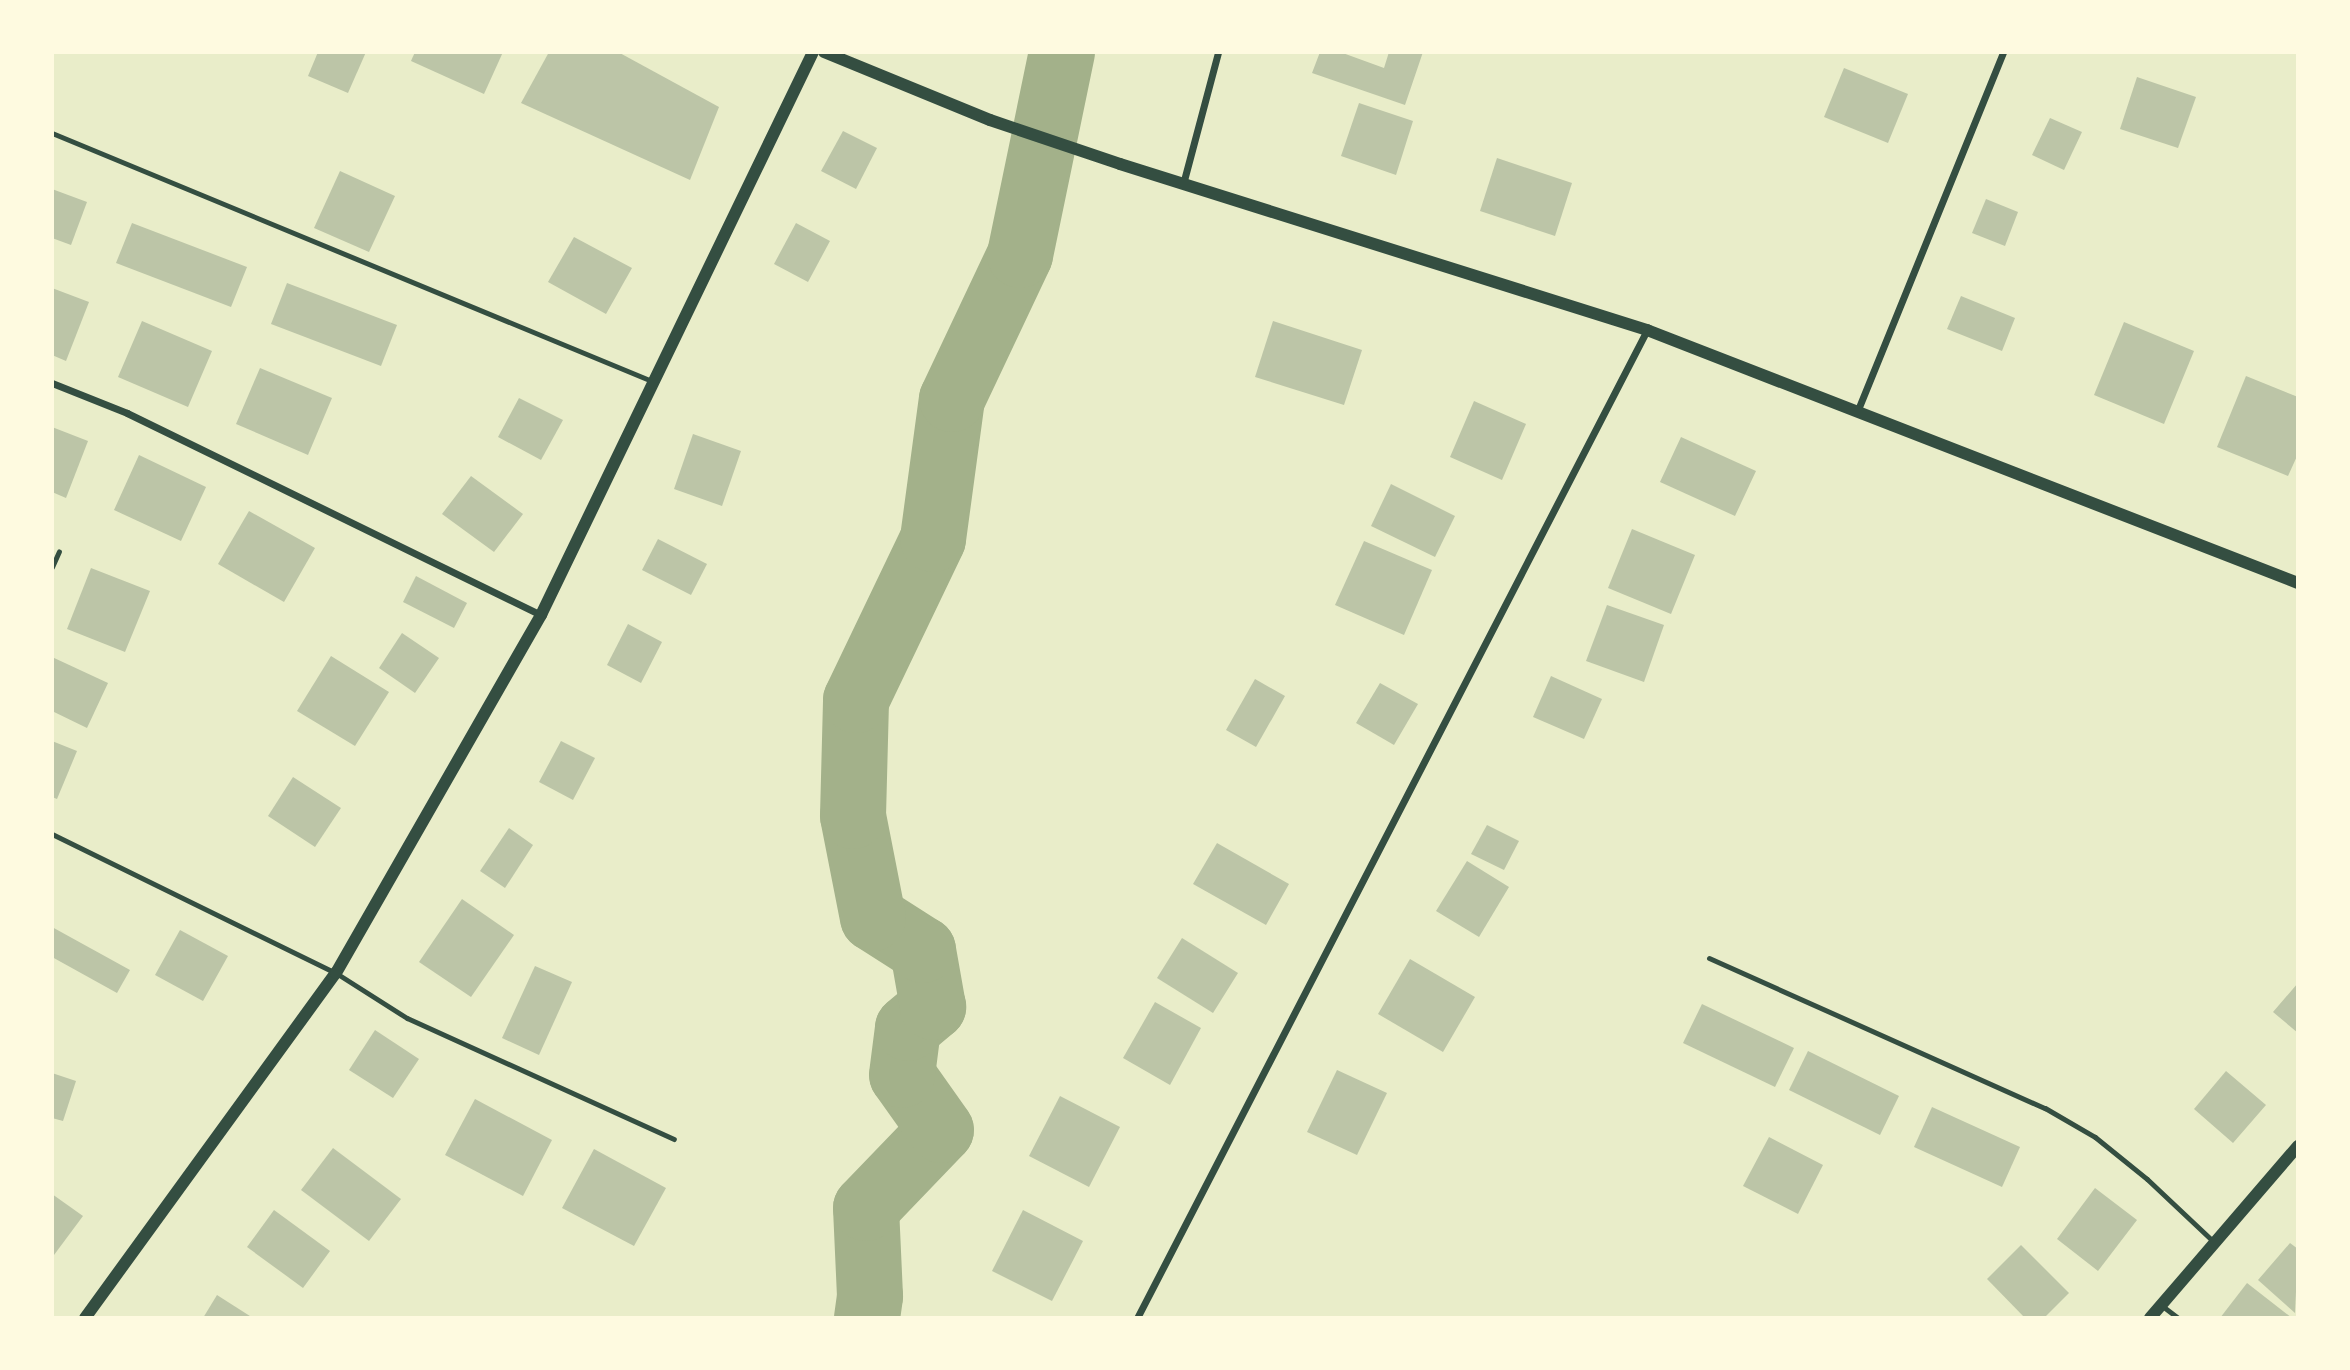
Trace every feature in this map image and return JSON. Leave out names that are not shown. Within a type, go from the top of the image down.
[{"type":"street","points":[[85,1318],[337,972],[541,615],[813,52]]},
{"type":"street","points":[[824,52],[990,120],[1120,164],[1647,330],[2298,583]]},
{"type":"street","points":[[1183,184],[1217,52]]},
{"type":"street","points":[[1857,412],[2003,52]]},
{"type":"street","points":[[1137,1318],[1647,330]]},
{"type":"street","points":[[52,383],[127,413],[541,615]]},
{"type":"street","points":[[2150,1318],[2298,1146]]},
{"type":"lane","points":[[52,132],[654,382]]},
{"type":"lane","points":[[52,566],[59,551]]},
{"type":"lane","points":[[52,834],[337,972],[407,1018],[674,1139]]},
{"type":"lane","points":[[1709,958],[2045,1108],[2095,1137],[2137,1170],[2215,1243]]},
{"type":"lane","points":[[2161,1305],[2178,1318]]},
{"type":"building","points":[[318,52],[366,52],[348,93],[308,76]]},
{"type":"building","points":[[415,52],[503,52],[484,94],[411,61]]},
{"type":"building","points":[[549,52],[618,52],[719,107],[690,180],[521,103]]},
{"type":"building","points":[[1320,52],[1340,52],[1384,68],[1389,52],[1423,52],[1405,105],[1312,73]]},
{"type":"building","points":[[1844,68],[1908,94],[1888,143],[1824,117]]},
{"type":"building","points":[[2137,77],[2196,97],[2178,148],[2120,129]]},
{"type":"building","points":[[1359,103],[1413,121],[1396,175],[1341,156]]},
{"type":"building","points":[[2050,118],[2082,132],[2064,170],[2032,155]]},
{"type":"building","points":[[843,131],[877,148],[856,189],[821,171]]},
{"type":"building","points":[[1497,158],[1572,183],[1555,236],[1480,211]]},
{"type":"building","points":[[340,171],[395,196],[369,252],[314,228]]},
{"type":"building","points":[[52,189],[87,202],[71,245],[52,238]]},
{"type":"building","points":[[1986,199],[2018,212],[2005,246],[1972,233]]},
{"type":"building","points":[[132,223],[247,267],[231,307],[116,263]]},
{"type":"building","points":[[796,223],[830,241],[808,282],[774,264]]},
{"type":"building","points":[[574,237],[632,268],[606,314],[548,282]]},
{"type":"building","points":[[287,283],[397,325],[381,366],[271,324]]},
{"type":"building","points":[[52,288],[89,302],[66,361],[52,355]]},
{"type":"building","points":[[1961,296],[2015,318],[2002,351],[1947,329]]},
{"type":"building","points":[[142,321],[212,351],[188,407],[118,377]]},
{"type":"building","points":[[1273,321],[1362,350],[1344,405],[1255,377]]},
{"type":"building","points":[[2124,322],[2194,351],[2164,424],[2094,395]]},
{"type":"building","points":[[260,368],[332,398],[308,455],[236,424]]},
{"type":"building","points":[[2246,376],[2298,397],[2298,454],[2288,476],[2217,447]]},
{"type":"building","points":[[519,398],[563,420],[541,460],[498,437]]},
{"type":"building","points":[[1474,401],[1526,424],[1502,480],[1450,457]]},
{"type":"building","points":[[52,427],[88,441],[66,498],[52,492]]},
{"type":"building","points":[[693,434],[741,451],[722,506],[674,489]]},
{"type":"building","points":[[1681,437],[1756,471],[1735,516],[1660,482]]},
{"type":"building","points":[[139,455],[206,487],[181,541],[114,510]]},
{"type":"building","points":[[471,476],[523,514],[494,552],[442,514]]},
{"type":"building","points":[[1391,484],[1455,516],[1435,557],[1371,526]]},
{"type":"building","points":[[249,511],[315,548],[284,602],[218,564]]},
{"type":"building","points":[[1632,529],[1695,555],[1671,614],[1608,588]]},
{"type":"building","points":[[658,539],[707,564],[691,595],[642,570]]},
{"type":"building","points":[[1364,541],[1432,570],[1404,635],[1335,605]]},
{"type":"building","points":[[91,568],[150,591],[125,652],[67,629]]},
{"type":"building","points":[[416,576],[467,603],[454,628],[403,602]]},
{"type":"building","points":[[1607,605],[1664,625],[1644,682],[1586,661]]},
{"type":"building","points":[[628,624],[662,642],[641,683],[607,665]]},
{"type":"building","points":[[402,633],[439,658],[415,693],[379,668]]},
{"type":"building","points":[[331,656],[389,692],[355,746],[297,711]]},
{"type":"building","points":[[52,657],[108,683],[87,728],[52,711]]},
{"type":"building","points":[[1551,676],[1602,699],[1584,739],[1533,717]]},
{"type":"building","points":[[1255,679],[1285,696],[1256,747],[1226,730]]},
{"type":"building","points":[[1380,683],[1418,704],[1394,745],[1356,723]]},
{"type":"building","points":[[52,741],[77,751],[57,799],[52,797]]},
{"type":"building","points":[[561,741],[595,758],[573,800],[539,782]]},
{"type":"building","points":[[293,777],[341,808],[315,847],[268,816]]},
{"type":"building","points":[[1487,825],[1519,841],[1504,870],[1471,854]]},
{"type":"building","points":[[509,828],[533,845],[505,888],[480,871]]},
{"type":"building","points":[[1217,843],[1289,884],[1266,925],[1193,884]]},
{"type":"building","points":[[1467,861],[1509,887],[1479,937],[1436,911]]},
{"type":"building","points":[[462,899],[514,935],[471,997],[419,962]]},
{"type":"building","points":[[52,927],[130,970],[117,993],[52,957]]},
{"type":"building","points":[[180,930],[228,956],[203,1001],[155,975]]},
{"type":"building","points":[[1182,938],[1238,973],[1213,1013],[1157,978]]},
{"type":"building","points":[[1410,959],[1475,997],[1443,1052],[1378,1014]]},
{"type":"building","points":[[535,966],[572,982],[539,1055],[502,1038]]},
{"type":"building","points":[[2298,983],[2298,1033],[2273,1012]]},
{"type":"building","points":[[1155,1002],[1201,1028],[1170,1085],[1123,1058]]},
{"type":"building","points":[[1702,1004],[1794,1048],[1775,1087],[1683,1043]]},
{"type":"building","points":[[375,1030],[419,1059],[393,1098],[349,1070]]},
{"type":"building","points":[[1808,1051],[1899,1096],[1880,1135],[1789,1090]]},
{"type":"building","points":[[1337,1070],[1387,1093],[1357,1155],[1307,1132]]},
{"type":"building","points":[[2226,1071],[2266,1105],[2233,1143],[2194,1109]]},
{"type":"building","points":[[52,1073],[76,1081],[63,1121],[52,1118]]},
{"type":"building","points":[[1060,1096],[1120,1127],[1089,1187],[1029,1156]]},
{"type":"building","points":[[475,1099],[552,1140],[523,1196],[445,1155]]},
{"type":"building","points":[[1932,1107],[2020,1147],[2002,1187],[1914,1147]]},
{"type":"building","points":[[1769,1137],[1823,1165],[1798,1214],[1743,1186]]},
{"type":"building","points":[[333,1148],[401,1199],[369,1241],[301,1190]]},
{"type":"building","points":[[594,1149],[666,1188],[634,1246],[562,1208]]},
{"type":"building","points":[[2095,1188],[2137,1220],[2098,1271],[2057,1239]]},
{"type":"building","points":[[52,1194],[83,1216],[54,1255],[52,1253]]},
{"type":"building","points":[[274,1210],[330,1251],[303,1288],[247,1247]]},
{"type":"building","points":[[1023,1210],[1083,1241],[1052,1301],[992,1271]]},
{"type":"building","points":[[2290,1243],[2298,1249],[2295,1313],[2258,1280]]},
{"type":"building","points":[[2021,1245],[2069,1293],[2044,1318],[2025,1318],[1987,1279]]},
{"type":"building","points":[[2247,1283],[2292,1318],[2220,1318]]},
{"type":"building","points":[[217,1295],[253,1318],[203,1318]]},
{"type":"waterway","points":[[867,1318],[870,1296],[866,1208],[941,1130],[902,1075],[908,1028],[933,1007],[923,950],[873,918],[853,816],[856,700],[933,539],[952,399],[1020,255],[1062,52]]}]
